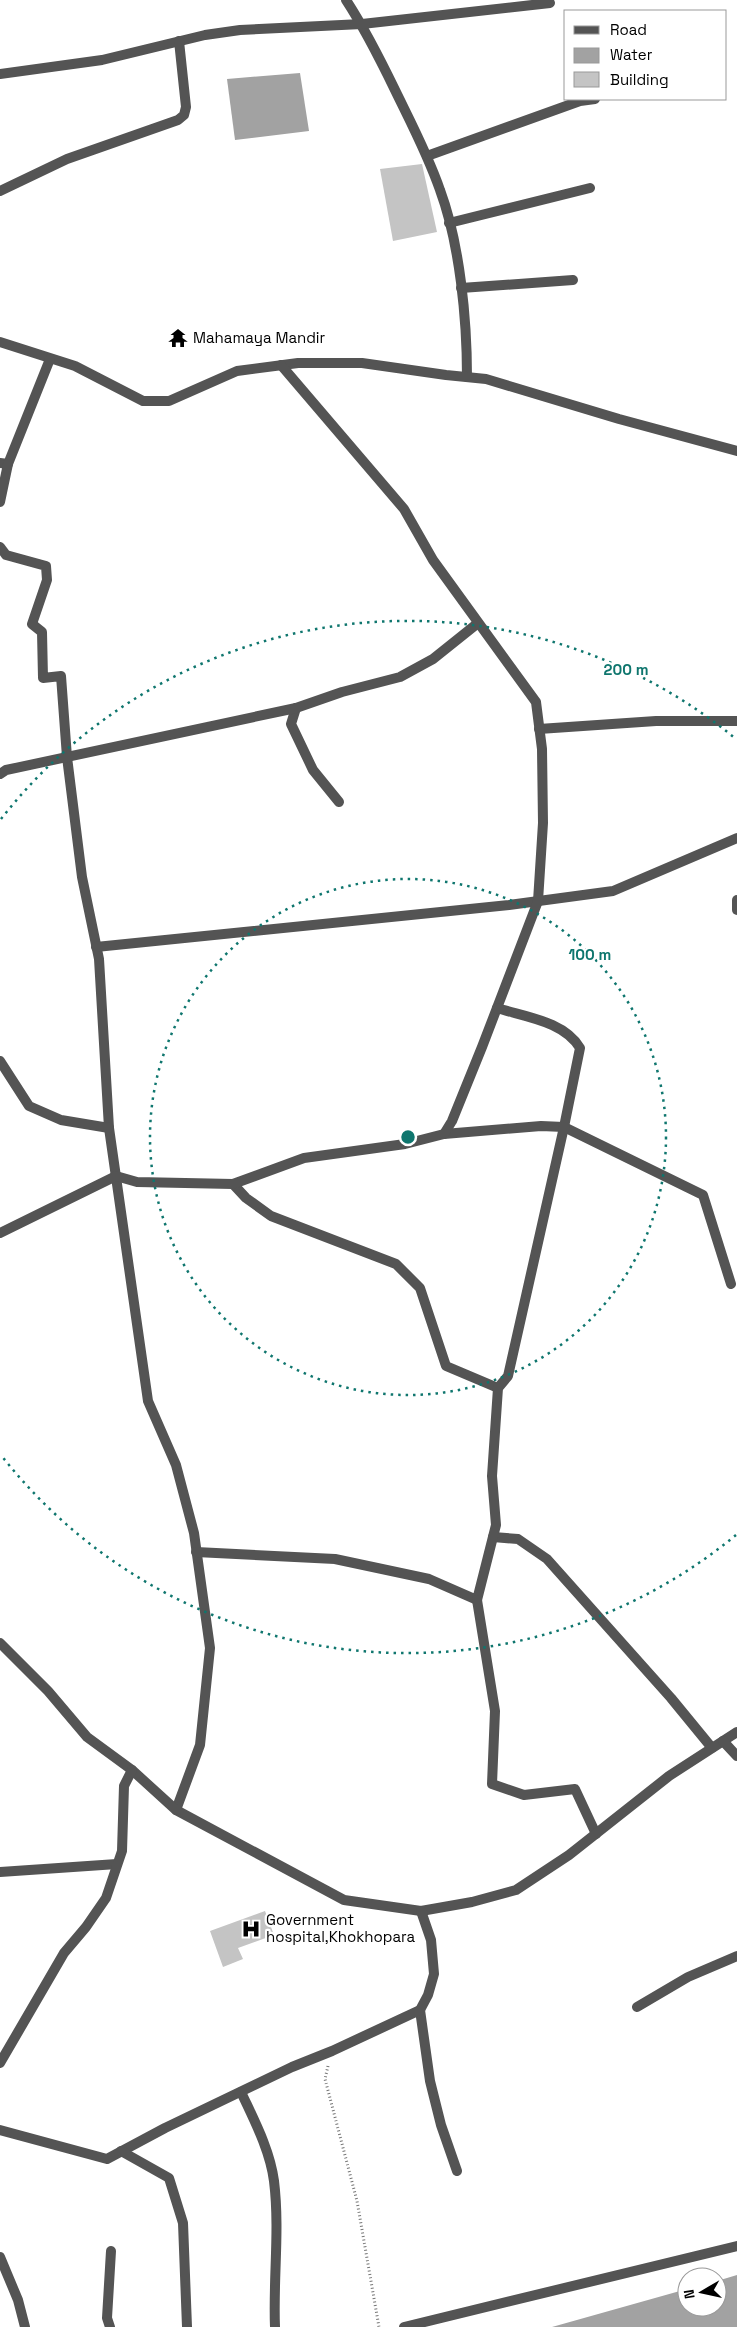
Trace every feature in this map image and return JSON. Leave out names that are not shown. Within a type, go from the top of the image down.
[{"type":"street","points":[[346,0],[362,24],[427,156],[441,191],[449,222],[461,288],[467,345],[468,377]]},
{"type":"street","points":[[0,74],[102,60],[179,41],[240,30],[362,24],[550,3]]},
{"type":"street","points":[[0,191],[67,159],[178,120],[184,115],[186,107],[179,41]]},
{"type":"street","points":[[427,156],[587,100]]},
{"type":"street","points":[[449,222],[590,188]]},
{"type":"street","points":[[461,288],[573,280]]},
{"type":"street","points":[[0,342],[75,366],[143,401],[169,401],[237,371],[298,363],[362,364],[486,378],[737,451]]},
{"type":"street","points":[[0,502],[4,464],[50,359]]},
{"type":"street","points":[[281,365],[404,510],[433,560],[536,702],[543,824],[538,901],[455,1113],[444,1134]]},
{"type":"street","points":[[0,547],[6,556],[46,566],[47,580],[32,624],[42,632],[43,678],[61,676],[67,757],[82,877],[99,959],[109,1128],[148,1401],[176,1465],[194,1533],[210,1648],[200,1745],[176,1810]]},
{"type":"street","points":[[0,774],[6,770],[296,708],[342,692],[400,676],[433,659],[478,623]]},
{"type":"street","points":[[296,708],[291,724],[314,770],[340,802]]},
{"type":"street","points":[[539,729],[656,721],[737,721]]},
{"type":"street","points":[[96,947],[538,901],[613,891],[737,838]]},
{"type":"street","points":[[737,900],[737,910]]},
{"type":"street","points":[[497,1008],[560,1028],[574,1038],[580,1048],[508,1376],[498,1388],[492,1476],[496,1525],[476,1600],[495,1711],[492,1784],[524,1795],[575,1789],[596,1834]]},
{"type":"street","points":[[0,1061],[28,1106],[61,1120],[109,1128]]},
{"type":"street","points":[[0,1233],[116,1176],[137,1182],[233,1184],[304,1158],[405,1144],[444,1134],[541,1126],[564,1127],[704,1195],[730,1284]]},
{"type":"street","points":[[233,1184],[246,1198],[271,1216],[396,1264],[420,1288],[446,1366],[498,1388]]},
{"type":"street","points":[[492,1537],[518,1539],[547,1559],[671,1698],[712,1748]]},
{"type":"street","points":[[196,1552],[335,1559],[429,1579],[476,1600]]},
{"type":"street","points":[[0,1644],[48,1692],[87,1737],[132,1770],[176,1810],[344,1900],[421,1911],[472,1902],[516,1890],[570,1855],[669,1776],[737,1732]]},
{"type":"street","points":[[723,1740],[737,1756]]},
{"type":"street","points":[[0,2063],[64,1953],[86,1927],[106,1898],[116,1864],[122,1852],[124,1786],[132,1770]]},
{"type":"street","points":[[0,1872],[116,1864]]},
{"type":"street","points":[[421,1911],[431,1940],[434,1974],[428,1995],[420,2010],[430,2081],[441,2125],[457,2171]]},
{"type":"street","points":[[638,2007],[688,1977],[737,1956]]},
{"type":"street","points":[[0,2130],[107,2159],[292,2067],[332,2051],[420,2010]]},
{"type":"street","points":[[241,2092],[267,2152],[274,2180],[278,2230],[274,2286],[275,2327]]},
{"type":"street","points":[[121,2151],[169,2178],[183,2223],[187,2327]]},
{"type":"street","points":[[404,2327],[737,2246]]},
{"type":"street","points":[[110,2327],[107,2318],[111,2251]]},
{"type":"street","points":[[0,2257],[18,2300],[25,2327]]},
{"type":"path","points":[[332,2051],[325,2079],[357,2201],[379,2327]]},
{"type":"water","points":[[300,73],[309,131],[235,140],[227,79]]},
{"type":"water","points":[[737,2275],[737,2327],[552,2327],[677,2292],[677,2317],[727,2317],[727,2278]]},
{"type":"building","points":[[422,164],[437,232],[393,241],[380,169]]},
{"type":"building","points":[[265,1911],[274,1935],[238,1948],[243,1959],[223,1967],[210,1931]]},
{"type":"place","name":"Mahamaya Mandir","points":[[178,338]]},
{"type":"place","name":"Government hospital,Khokhopara","points":[[251,1929]]}]
